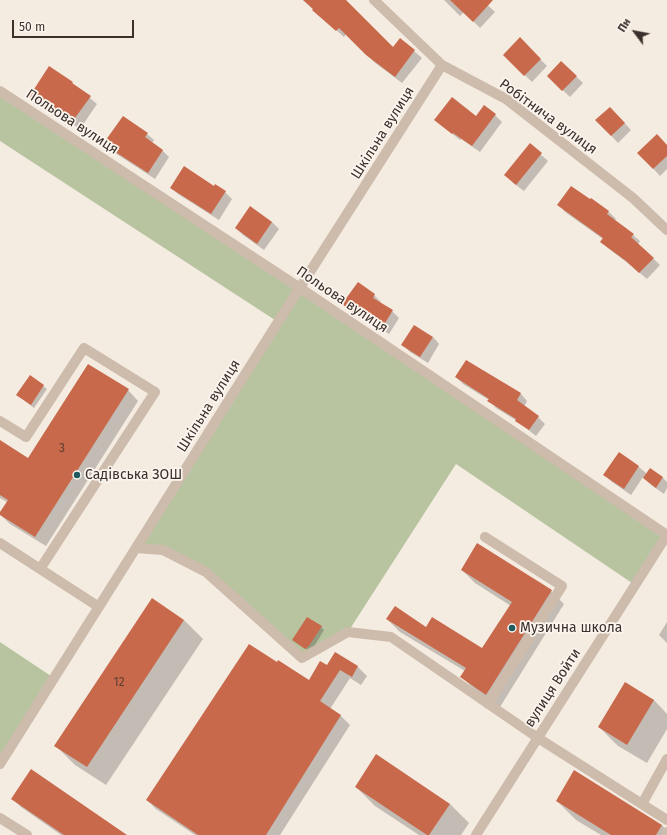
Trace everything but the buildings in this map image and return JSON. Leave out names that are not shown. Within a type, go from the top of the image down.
[{"type":"street","name":"Робітнича вулиця","points":[[374,0],[442,65],[506,99],[633,198],[667,230]]},
{"type":"street","name":"Шкільна вулиця","points":[[0,764],[442,65]]},
{"type":"street","name":"Польова вулиця","points":[[0,91],[300,288],[667,535]]},
{"type":"street","points":[[0,421],[26,437],[84,348],[155,392],[40,569]]},
{"type":"street","name":"вулиця Войти","points":[[476,835],[667,535]]},
{"type":"street","points":[[484,537],[562,586],[488,704]]},
{"type":"street","points":[[0,543],[99,607]]},
{"type":"street","points":[[136,548],[163,550],[206,572],[302,658],[348,632],[391,637],[538,738],[667,820]]},
{"type":"street","points":[[642,804],[667,759]]},
{"type":"street","points":[[0,818],[27,835]]},
{"type":"green space","points":[[0,94],[667,535],[635,585],[456,464],[348,632],[302,658],[206,572],[163,550],[136,548],[278,322],[0,141]]},
{"type":"green space","points":[[0,642],[54,678],[0,764]]},
{"type":"place","name":"Садівська ЗОШ","points":[[77,475]]},
{"type":"place","name":"Музична школа","points":[[512,628]]}]
